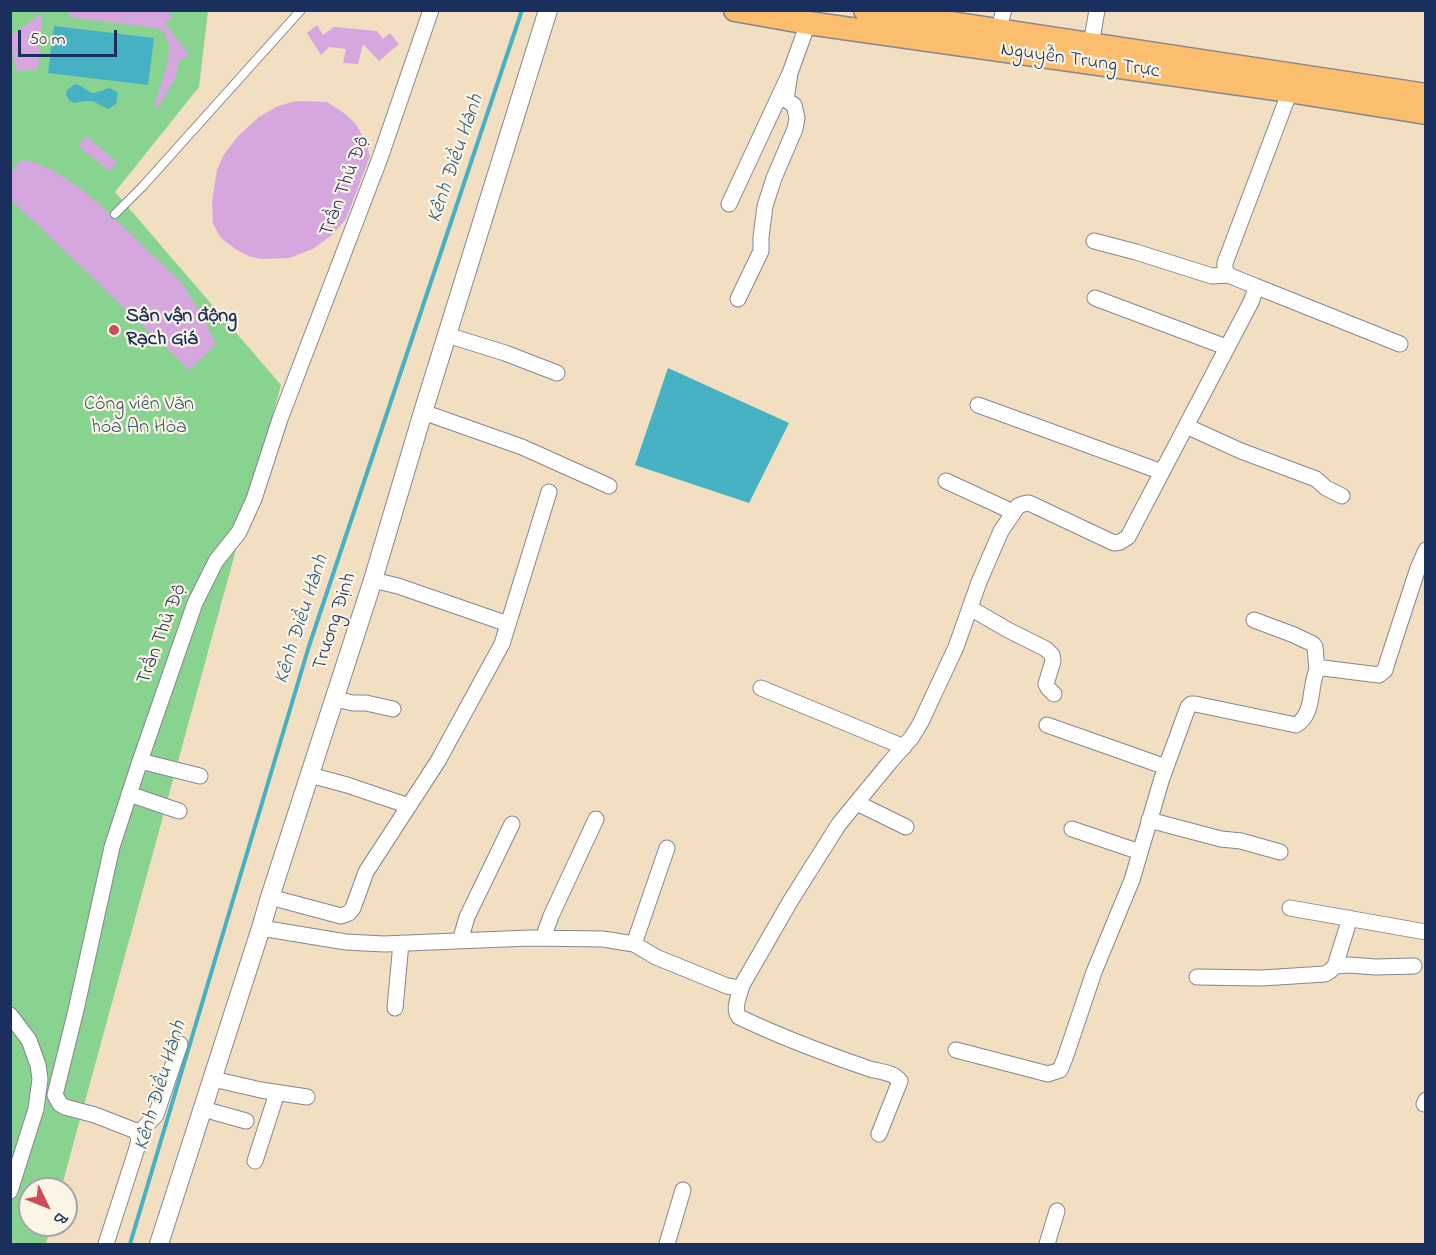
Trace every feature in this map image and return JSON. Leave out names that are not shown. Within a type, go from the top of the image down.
[{"type":"main road","name":"Nguyễn Trung Trực","points":[[735,10],[808,24],[999,30],[1290,91],[1425,113]]},
{"type":"main road","name":"Nguyễn Trung Trực","points":[[865,10],[1425,95]]},
{"type":"street","name":"Trần Thủ Độ","points":[[138,1134],[132,1129],[95,1115],[65,1107],[60,1104],[55,1095],[112,847],[195,603],[216,561],[239,532],[254,499],[280,419],[380,158],[430,10]]},
{"type":"street","name":"Trương Định","points":[[159,1245],[373,580],[548,10]]},
{"type":"street","points":[[1091,45],[1097,10]]},
{"type":"street","points":[[729,204],[790,73],[808,24]]},
{"type":"street","points":[[738,298],[761,251],[765,206],[795,129],[797,118],[794,105],[786,100],[790,73]]},
{"type":"street","points":[[1228,275],[1225,263],[1290,91]]},
{"type":"street","points":[[1094,241],[1212,276],[1228,275],[1400,344]]},
{"type":"street","points":[[879,1134],[900,1081],[895,1076],[813,1048],[739,1017],[736,1007],[742,985],[839,824],[904,747],[921,722],[956,647],[992,552],[1013,512],[1018,506],[1029,503],[1114,543],[1128,537],[1251,302],[1255,286]]},
{"type":"street","points":[[1095,298],[1226,347]]},
{"type":"street","points":[[447,335],[505,353],[557,373]]},
{"type":"street","points":[[978,405],[1162,472]]},
{"type":"street","points":[[423,412],[522,447],[609,486]]},
{"type":"street","points":[[1186,426],[1222,443],[1316,479],[1326,488],[1342,496]]},
{"type":"street","points":[[946,480],[1013,512]]},
{"type":"street","points":[[270,897],[340,916],[350,913],[366,872],[438,761],[502,644],[549,492]]},
{"type":"street","points":[[1317,670],[1323,668],[1379,675],[1385,670],[1425,550]]},
{"type":"street","points":[[373,580],[398,586],[508,624]]},
{"type":"street","points":[[970,608],[1046,649],[1052,655],[1053,661],[1046,684],[1054,694]]},
{"type":"street","points":[[956,1050],[1048,1074],[1060,1070],[1094,972],[1132,880],[1166,767],[1191,704],[1296,725],[1305,717],[1317,670],[1315,647],[1294,634],[1254,620]]},
{"type":"street","points":[[761,688],[904,747]]},
{"type":"street","points":[[335,699],[393,709]]},
{"type":"street","points":[[1047,724],[1166,767]]},
{"type":"street","points":[[140,761],[200,776]]},
{"type":"street","points":[[310,776],[347,785],[409,806]]},
{"type":"street","points":[[129,794],[179,811]]},
{"type":"street","points":[[857,803],[906,827]]},
{"type":"street","points":[[543,938],[596,819]]},
{"type":"street","points":[[1149,820],[1280,852]]},
{"type":"street","points":[[460,941],[467,917],[512,824]]},
{"type":"street","points":[[1072,829],[1140,852]]},
{"type":"street","points":[[634,944],[667,848]]},
{"type":"street","points":[[1290,908],[1425,932]]},
{"type":"street","points":[[1197,977],[1262,978],[1325,974],[1335,966],[1350,918]]},
{"type":"street","points":[[261,928],[346,942],[384,944],[543,938],[603,939],[634,944],[656,957],[727,986],[739,988],[742,985]]},
{"type":"street","points":[[395,1008],[401,943]]},
{"type":"street","points":[[1335,966],[1414,966]]},
{"type":"street","points":[[10,1015],[29,1040],[38,1065],[40,1079],[36,1109],[10,1191]]},
{"type":"street","points":[[106,1245],[137,1148],[138,1134],[156,1114],[180,1044]]},
{"type":"street","points":[[213,1079],[307,1097]]},
{"type":"street","points":[[255,1161],[277,1093]]},
{"type":"street","points":[[203,1109],[246,1121]]},
{"type":"street","points":[[668,1245],[682,1190]]},
{"type":"street","points":[[1047,1245],[1057,1211]]},
{"type":"lane","points":[[115,213],[143,186],[301,10]]},
{"type":"green space","name":"Công viên Văn hóa An Hòa","points":[[11,11],[208,11],[199,87],[115,192],[281,385],[64,1177],[18,1177],[18,1237],[48,1237],[46,1244],[11,1244]]},
{"type":"water","points":[[54,26],[154,38],[148,85],[48,73]]},
{"type":"water","points":[[75,84],[94,93],[110,88],[118,93],[116,104],[108,109],[92,102],[74,103],[66,95],[67,90]]},
{"type":"water","points":[[668,368],[789,423],[749,503],[635,465]]},
{"type":"building","points":[[70,10],[167,10],[172,18],[165,23],[189,55],[179,61],[175,79],[158,108],[154,107],[168,61],[169,46],[165,33],[156,28],[69,17]]},
{"type":"building","points":[[42,13],[38,69],[16,71],[13,53],[10,49],[10,36]]},
{"type":"building","points":[[317,25],[323,35],[334,27],[377,31],[383,39],[390,33],[399,44],[379,61],[363,44],[358,64],[343,63],[346,49],[329,47],[321,55],[307,33]]},
{"type":"building","points":[[296,101],[327,102],[344,113],[355,123],[365,140],[370,156],[346,219],[332,235],[313,249],[289,258],[262,259],[248,256],[221,238],[213,224],[212,202],[217,170],[223,156],[238,136],[259,117],[278,106]]},
{"type":"building","points":[[86,136],[117,162],[109,171],[78,146]]},
{"type":"building","points":[[21,160],[36,163],[54,171],[78,187],[104,208],[111,219],[116,220],[182,283],[204,319],[216,345],[189,370],[10,199],[10,174]]},
{"type":"waterway","name":"Kênh Điều Hành","points":[[130,1244],[309,646],[522,10]]},
{"type":"place","name":"Sân vận động Rạch Giá","points":[[114,330]]}]
